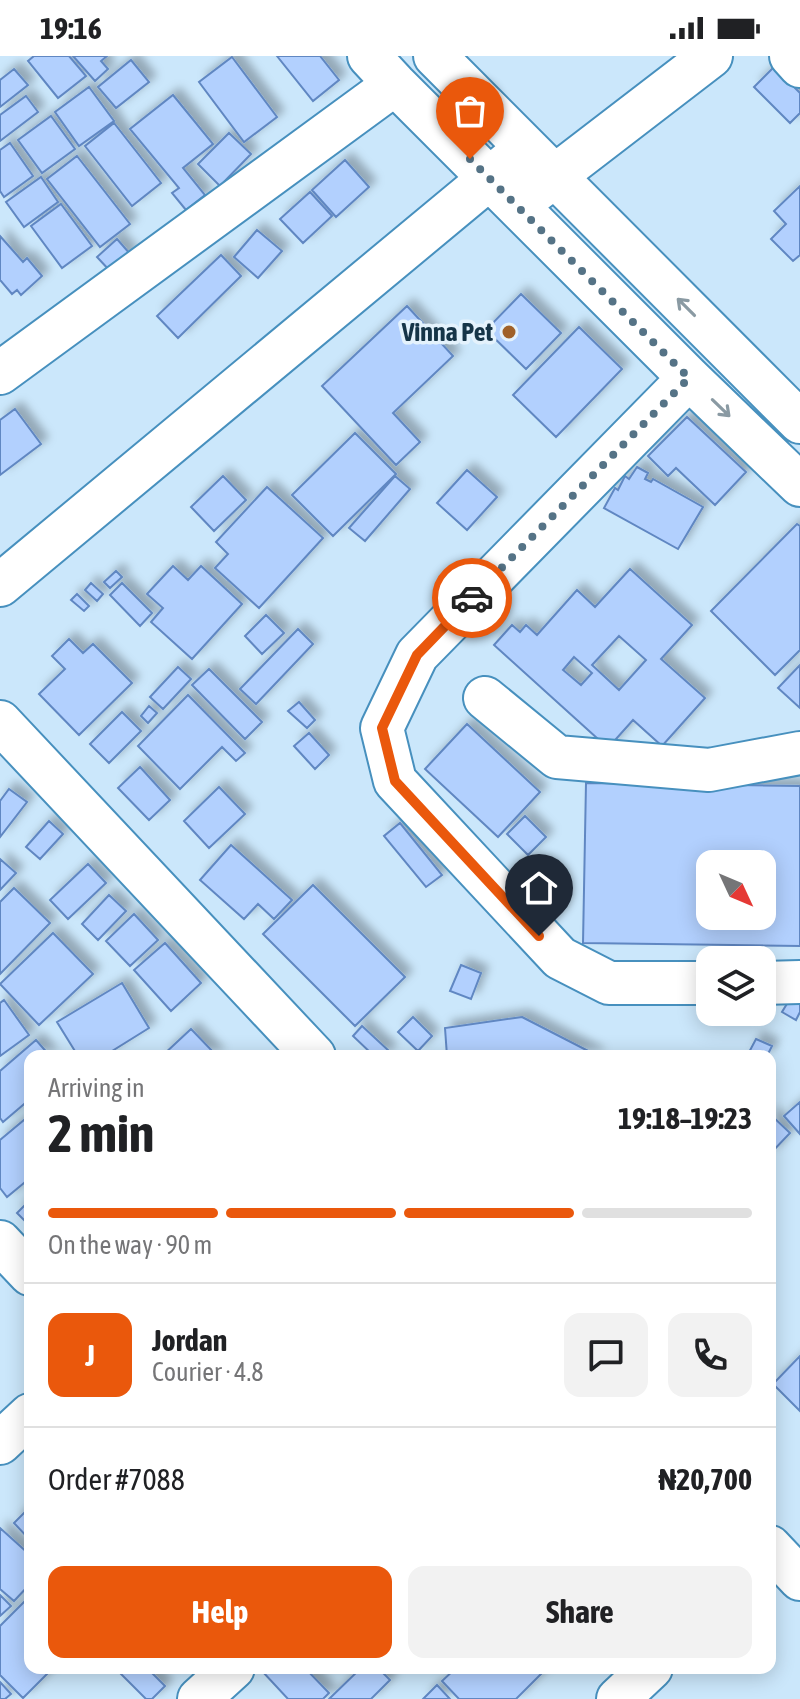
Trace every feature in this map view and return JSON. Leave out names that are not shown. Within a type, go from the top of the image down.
[{"type":"street","points":[[435,56],[800,422]]},
{"type":"street","points":[[0,585],[540,162],[711,56]]},
{"type":"street","points":[[791,56],[800,66]]},
{"type":"street","points":[[0,373],[382,70],[800,485]]},
{"type":"street","points":[[689,378],[417,655],[382,728],[395,781],[560,958],[609,983],[696,983]]},
{"type":"street","points":[[485,698],[557,757],[709,770],[800,753]]},
{"type":"street","points":[[0,722],[308,1050]]},
{"type":"street","points":[[776,983],[800,982]]},
{"type":"street","points":[[0,1242],[24,1268]]},
{"type":"street","points":[[0,1443],[24,1421]]},
{"type":"street","points":[[199,1699],[226,1674]]},
{"type":"street","points":[[618,1699],[645,1674]]},
{"type":"building","points":[[34,56],[69,56],[86,76],[58,98],[28,61]]},
{"type":"building","points":[[73,56],[107,56],[101,61],[108,69],[95,81]]},
{"type":"building","points":[[277,56],[320,56],[339,80],[313,101]]},
{"type":"building","points":[[232,57],[277,117],[244,142],[199,82]]},
{"type":"building","points":[[131,60],[149,82],[116,108],[98,87]]},
{"type":"building","points":[[774,67],[800,93],[800,113],[790,123],[754,87]]},
{"type":"building","points":[[14,69],[28,85],[0,107],[0,80]]},
{"type":"building","points":[[89,87],[114,121],[79,146],[55,112]]},
{"type":"building","points":[[173,95],[213,144],[183,168],[205,195],[186,210],[172,193],[179,188],[130,129]]},
{"type":"building","points":[[26,96],[38,112],[0,141],[0,115]]},
{"type":"building","points":[[51,116],[75,149],[42,173],[18,140]]},
{"type":"building","points":[[114,123],[161,183],[132,206],[85,146]]},
{"type":"building","points":[[229,133],[251,154],[220,186],[198,164]]},
{"type":"building","points":[[10,143],[33,176],[4,197],[0,191],[0,150]]},
{"type":"building","points":[[77,156],[130,224],[100,247],[47,179]]},
{"type":"building","points":[[345,160],[369,187],[336,217],[312,190]]},
{"type":"building","points":[[41,177],[58,202],[24,227],[6,202]]},
{"type":"building","points":[[800,186],[800,255],[793,261],[771,239],[786,224],[774,211]]},
{"type":"building","points":[[310,192],[332,216],[303,243],[280,219]]},
{"type":"building","points":[[61,204],[92,246],[62,268],[31,226]]},
{"type":"building","points":[[257,230],[282,251],[258,278],[234,257]]},
{"type":"building","points":[[0,236],[23,262],[27,258],[42,276],[21,295],[17,290],[12,294],[0,280]]},
{"type":"building","points":[[117,239],[131,255],[111,272],[97,257]]},
{"type":"building","points":[[221,255],[241,276],[178,338],[157,316]]},
{"type":"building","points":[[521,294],[561,333],[526,369],[486,330]]},
{"type":"building","points":[[407,306],[453,356],[393,413],[420,442],[396,465],[322,386]]},
{"type":"building","points":[[579,327],[622,369],[556,437],[513,395]]},
{"type":"building","points":[[15,409],[41,444],[0,475],[0,420]]},
{"type":"building","points":[[687,417],[746,472],[715,505],[676,468],[668,476],[648,456]]},
{"type":"building","points":[[355,433],[396,474],[333,536],[292,495]]},
{"type":"building","points":[[637,467],[648,473],[645,479],[651,482],[653,479],[703,507],[678,549],[604,508],[615,488],[618,490],[625,476],[629,479]]},
{"type":"building","points":[[467,470],[497,497],[467,530],[437,503]]},
{"type":"building","points":[[223,476],[246,500],[214,531],[191,507]]},
{"type":"building","points":[[395,476],[410,489],[365,541],[349,528]]},
{"type":"building","points":[[267,487],[323,538],[259,608],[215,568],[228,554],[216,542]]},
{"type":"building","points":[[797,524],[800,526],[800,650],[775,675],[711,611]]},
{"type":"building","points":[[173,566],[188,580],[201,566],[242,604],[192,659],[151,622],[163,608],[147,594]]},
{"type":"building","points":[[630,569],[692,625],[661,659],[705,698],[662,746],[633,720],[608,748],[494,645],[512,625],[520,632],[526,625],[537,635],[577,590],[595,607]],"holes":[[[619,636],[646,660],[619,690],[592,665]],[[574,657],[592,673],[581,685],[563,670]]]},
{"type":"building","points":[[116,571],[122,577],[110,588],[104,582]]},
{"type":"building","points":[[91,583],[103,594],[97,601],[85,590]]},
{"type":"building","points":[[122,583],[152,613],[140,626],[110,595]]},
{"type":"building","points":[[77,594],[89,606],[84,611],[71,600]]},
{"type":"building","points":[[266,615],[284,633],[262,654],[245,636]]},
{"type":"building","points":[[298,629],[313,644],[256,704],[240,689]]},
{"type":"building","points":[[69,639],[83,653],[93,644],[132,683],[79,735],[39,694],[65,669],[52,656]]},
{"type":"building","points":[[800,665],[800,708],[778,688]]},
{"type":"building","points":[[178,667],[191,679],[163,709],[150,697]]},
{"type":"building","points":[[209,669],[262,722],[245,739],[192,685]]},
{"type":"building","points":[[188,695],[245,753],[236,761],[222,747],[180,789],[138,746]]},
{"type":"building","points":[[299,702],[315,720],[307,728],[288,711]]},
{"type":"building","points":[[149,706],[157,713],[148,723],[141,716]]},
{"type":"building","points":[[122,712],[141,731],[109,763],[90,744]]},
{"type":"building","points":[[467,724],[540,792],[498,837],[425,769]]},
{"type":"building","points":[[309,733],[329,755],[315,769],[294,746]]},
{"type":"building","points":[[140,767],[170,800],[149,820],[118,788]]},
{"type":"building","points":[[586,783],[800,786],[800,946],[583,943]]},
{"type":"building","points":[[219,787],[245,814],[209,848],[184,821]]},
{"type":"building","points":[[9,789],[27,802],[0,837],[0,801]]},
{"type":"building","points":[[525,816],[546,837],[528,855],[507,834]]},
{"type":"building","points":[[49,821],[63,834],[40,859],[26,847]]},
{"type":"building","points":[[400,823],[442,875],[426,887],[384,836]]},
{"type":"building","points":[[231,845],[292,900],[274,919],[258,904],[244,919],[200,880]]},
{"type":"building","points":[[0,859],[16,873],[0,890]]},
{"type":"building","points":[[88,864],[106,883],[68,919],[50,900]]},
{"type":"building","points":[[313,885],[405,977],[355,1026],[263,934]]},
{"type":"building","points":[[14,888],[50,923],[0,974],[0,902]]},
{"type":"building","points":[[109,895],[126,911],[98,940],[82,924]]},
{"type":"building","points":[[134,914],[158,940],[130,966],[106,941]]},
{"type":"building","points":[[53,933],[93,974],[39,1025],[0,984]]},
{"type":"building","points":[[165,943],[201,983],[171,1011],[134,970]]},
{"type":"building","points":[[461,965],[481,973],[471,999],[450,991]]},
{"type":"building","points":[[122,983],[149,1028],[114,1050],[74,1050],[57,1022]]},
{"type":"building","points":[[796,989],[800,992],[800,1012],[796,1020],[782,1012]]},
{"type":"building","points":[[4,1000],[29,1035],[0,1056],[0,1003]]},
{"type":"building","points":[[413,1017],[432,1036],[417,1050],[398,1032]]},
{"type":"building","points":[[522,1017],[586,1050],[447,1050],[445,1028]]},
{"type":"building","points":[[362,1026],[388,1050],[368,1050],[353,1036]]},
{"type":"building","points":[[191,1029],[211,1050],[168,1050]]},
{"type":"building","points":[[756,1039],[772,1046],[770,1050],[750,1050]]},
{"type":"building","points":[[36,1040],[45,1050],[24,1050]]},
{"type":"building","points":[[24,1050],[24,1104],[3,1122],[0,1118],[0,1071]]},
{"type":"building","points":[[800,1102],[800,1134],[784,1116]]},
{"type":"building","points":[[24,1120],[24,1183],[7,1197],[0,1188],[0,1140]]},
{"type":"building","points":[[776,1120],[790,1133],[776,1148]]},
{"type":"building","points":[[24,1206],[24,1220],[17,1213]]},
{"type":"building","points":[[800,1356],[800,1411],[776,1387],[776,1381]]},
{"type":"building","points":[[24,1513],[24,1534],[14,1523]]},
{"type":"building","points":[[0,1528],[24,1550],[24,1590],[14,1601],[0,1589]]},
{"type":"building","points":[[0,1595],[11,1606],[0,1616]]},
{"type":"building","points":[[24,1602],[24,1674],[47,1674],[23,1698],[0,1675],[0,1626]]},
{"type":"building","points":[[121,1674],[153,1674],[165,1686],[152,1699],[146,1699]]},
{"type":"building","points":[[265,1674],[311,1674],[329,1693],[323,1699],[288,1699]]},
{"type":"building","points":[[355,1674],[384,1674],[390,1680],[371,1699],[329,1699]]},
{"type":"building","points":[[450,1674],[541,1674],[516,1699],[459,1699],[442,1681]]},
{"type":"building","points":[[0,1682],[11,1694],[5,1699],[0,1699]]},
{"type":"building","points":[[437,1685],[450,1699],[423,1699]]},
{"type":"way so far","points":[[470,159],[689,378],[472,598]]},
{"type":"place","name":"Vinna Pet","points":[[509,332]]},
{"type":"route","points":[[472,598],[417,655],[382,728],[395,781],[539,936]]}]
